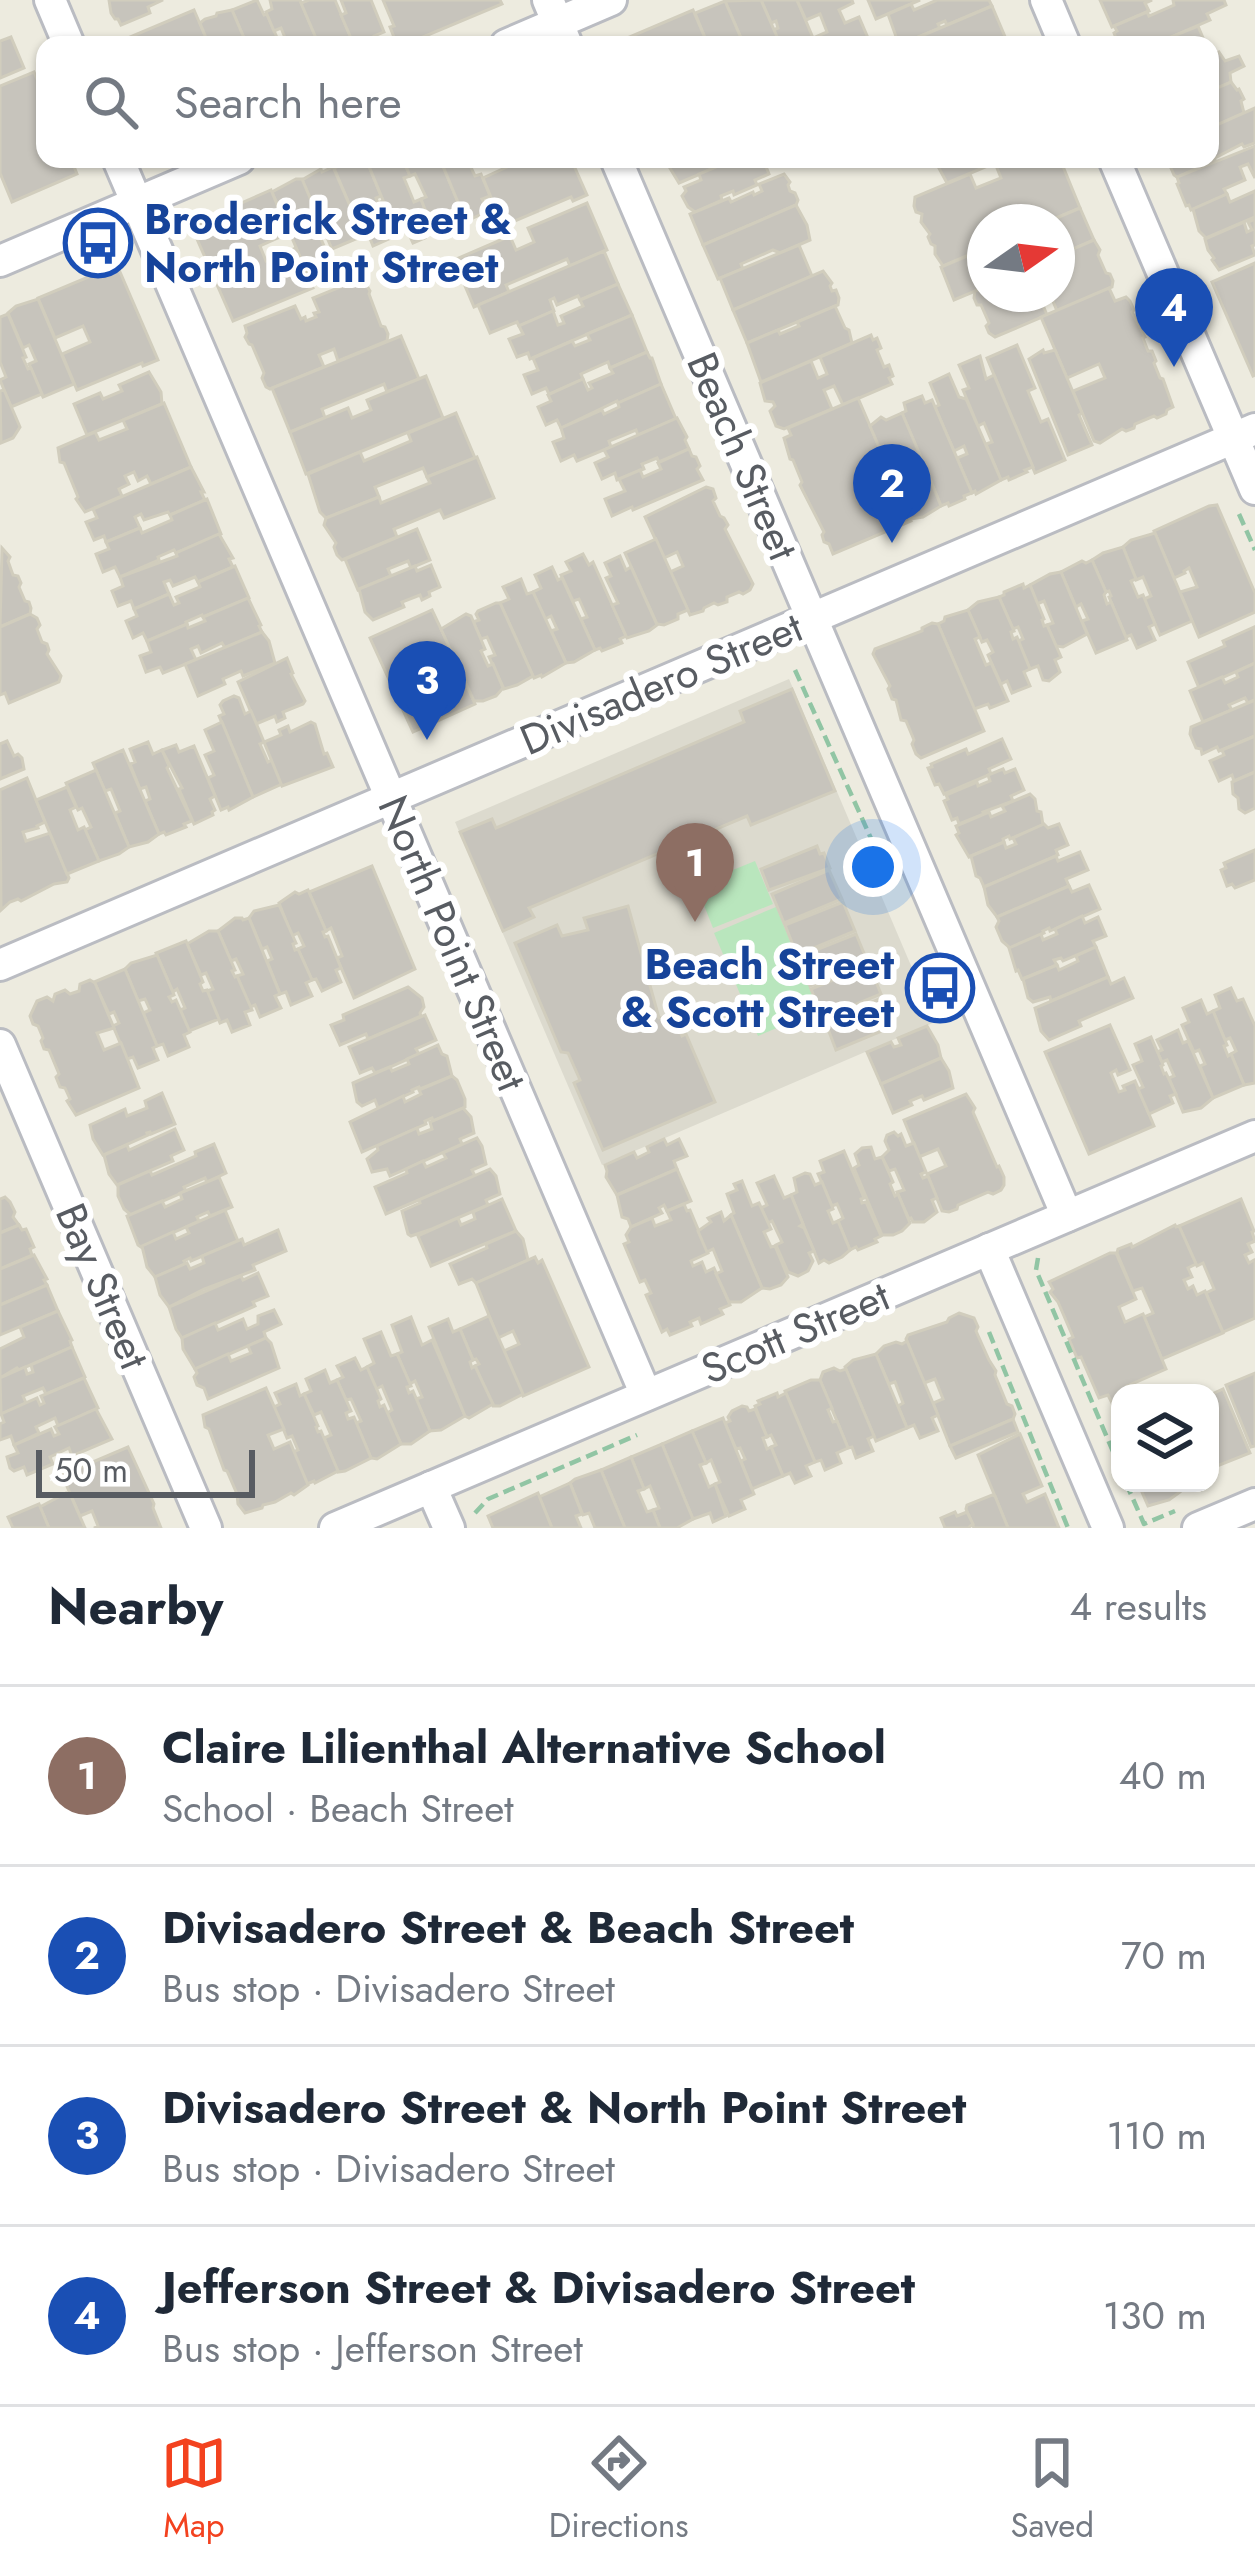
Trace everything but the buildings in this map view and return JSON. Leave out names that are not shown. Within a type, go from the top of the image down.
[{"type":"street","points":[[50,0],[65,36]]},
{"type":"street","points":[[527,36],[611,0]]},
{"type":"street","points":[[1046,0],[1061,36]]},
{"type":"street","name":"North Point Street","points":[[122,168],[646,1395]]},
{"type":"street","points":[[0,261],[217,168]]},
{"type":"street","name":"Beach Street","points":[[620,168],[1067,1216]]},
{"type":"street","points":[[1118,168],[1244,433],[1246,498]]},
{"type":"street","name":"Divisadero Street","points":[[0,965],[1244,433]]},
{"type":"street","name":"Bay Street","points":[[0,1045],[206,1528]]},
{"type":"street","name":"Scott Street","points":[[335,1528],[1255,1136]]},
{"type":"street","points":[[989,1249],[1108,1528]]},
{"type":"street","points":[[431,1487],[461,1522]]},
{"type":"street","points":[[1198,1528],[1255,1504]]},
{"type":"path","points":[[1246,498],[1255,550]]},
{"type":"path","points":[[1039,1254],[1036,1270],[1111,1447]]},
{"type":"path","points":[[982,1316],[1067,1528]]},
{"type":"path","points":[[461,1522],[488,1499],[643,1432]]},
{"type":"shaded area","points":[[789,679],[935,1022],[602,1165],[455,822]]},
{"type":"green space","points":[[755,861],[773,904],[713,928],[696,885]]},
{"type":"green space","points":[[776,907],[819,1010],[758,1036],[714,933]]},
{"type":"place","name":"Broderick Street & North Point Street","points":[[98,243]]},
{"type":"place","name":"Jefferson Street & Divisadero Street","points":[[1174,367]]},
{"type":"place","name":"Divisadero Street & Beach Street","points":[[892,543]]},
{"type":"place","name":"Divisadero Street & North Point Street","points":[[427,740]]},
{"type":"place","name":"Claire Lilienthal Alternative School","points":[[695,922]]},
{"type":"place","name":"Beach Street & Scott Street","points":[[940,988]]}]
